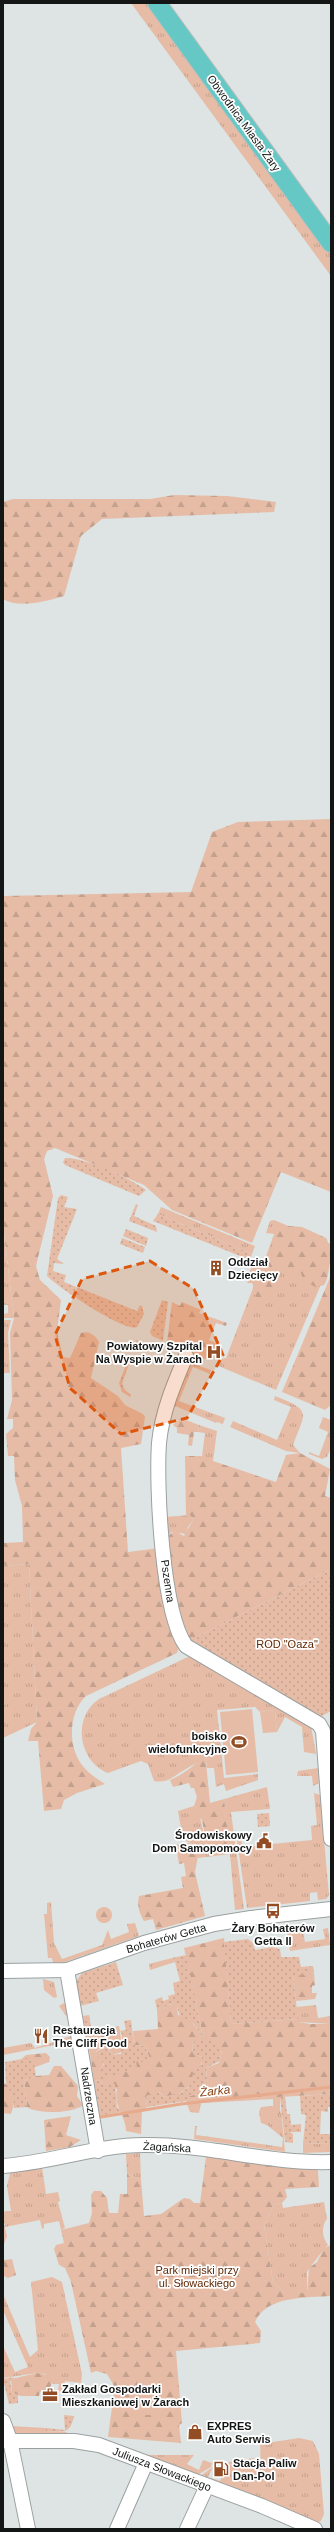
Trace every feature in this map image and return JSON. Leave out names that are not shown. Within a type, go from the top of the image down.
[{"type":"main road","name":"Obwodnica Miasta Żary","points":[[157,3],[331,243]]},
{"type":"street","name":"Pszenna","points":[[186,1356],[167,1404],[160,1443],[160,1522],[168,1591],[177,1629],[186,1646],[312,1718],[327,1729],[331,1839]]},
{"type":"street","name":"Bohaterów Getta","points":[[3,1971],[63,1971],[151,1941],[214,1924],[251,1918],[331,1909]]},
{"type":"street","name":"Nadrzeczna","points":[[63,1971],[76,2017],[98,2151]]},
{"type":"street","name":"Żagańska","points":[[3,2166],[140,2145],[161,2145],[300,2162],[331,2162]]},
{"type":"street","points":[[3,2421],[6,2441],[28,2529]]},
{"type":"street","name":"Juliusza Słowackiego","points":[[6,2441],[74,2440],[99,2445],[315,2529]]},
{"type":"street","points":[[117,2529],[146,2463]]},
{"type":"street","points":[[187,2529],[207,2486]]},
{"type":"highlighted area","points":[[150,1261],[194,1289],[223,1355],[187,1418],[121,1434],[70,1388],[55,1335],[82,1279]]},
{"type":"green space","points":[[131,3],[148,3],[331,254],[331,276]]},
{"type":"green space","points":[[174,495],[227,496],[276,502],[274,512],[102,519],[81,536],[64,596],[41,602],[25,604],[10,602],[3,599],[3,502],[13,499],[150,499]]},
{"type":"green space","points":[[331,819],[331,1192],[281,1172],[252,1243],[172,1210],[144,1185],[55,1148],[47,1151],[44,1159],[53,1196],[36,1266],[40,1280],[61,1300],[57,1331],[63,1357],[70,1358],[81,1333],[87,1332],[94,1336],[99,1342],[91,1378],[118,1396],[125,1405],[143,1414],[145,1417],[141,1444],[121,1448],[128,1552],[160,1548],[179,1647],[177,1653],[86,1696],[80,1703],[73,1720],[72,1739],[74,1748],[77,1757],[84,1768],[105,1784],[77,1793],[64,1800],[61,1809],[44,1811],[38,1741],[28,1741],[31,1729],[37,1722],[29,1564],[3,1566],[3,1543],[23,1542],[22,1506],[15,1480],[14,1456],[8,1456],[6,1434],[13,1428],[13,1419],[7,1419],[12,1400],[10,1333],[14,1318],[3,1224],[3,896],[191,892],[212,832],[238,822]]},
{"type":"green space","points":[[65,1158],[84,1161],[107,1169],[146,1190],[139,1196],[65,1165],[63,1162]]},
{"type":"green space","points":[[61,1195],[68,1197],[64,1207],[77,1209],[57,1259],[64,1264],[54,1263],[53,1271],[66,1275],[64,1282],[137,1311],[140,1305],[142,1306],[144,1314],[137,1327],[130,1327],[106,1316],[77,1299],[47,1276],[58,1198]]},
{"type":"green space","points":[[136,1204],[138,1205],[134,1216],[156,1226],[157,1232],[129,1221]]},
{"type":"green space","points":[[161,1207],[255,1246],[252,1254],[158,1214]]},
{"type":"green space","points":[[158,1214],[252,1254],[250,1260],[153,1221]]},
{"type":"green space","points":[[274,1220],[331,1244],[331,1261],[276,1390],[216,1365],[219,1359],[226,1358],[255,1283],[247,1283],[255,1263],[263,1265],[274,1234],[266,1233],[270,1221]]},
{"type":"green space","points":[[3,1225],[14,1318],[3,1318],[3,1314],[8,1313],[8,1305],[3,1305]]},
{"type":"green space","points":[[276,1225],[302,1227],[326,1238],[330,1255],[328,1276],[324,1285],[317,1287],[305,1283],[301,1273],[293,1274],[291,1271],[278,1270],[274,1277],[277,1286],[276,1293],[270,1299],[262,1301],[253,1294],[253,1285],[248,1275],[253,1264],[263,1266],[265,1263],[276,1242],[274,1228]]},
{"type":"green space","points":[[126,1229],[148,1238],[146,1246],[123,1236]]},
{"type":"green space","points":[[122,1238],[145,1247],[143,1253],[120,1244]]},
{"type":"green space","points":[[331,1275],[331,1405],[325,1410],[282,1392]]},
{"type":"green space","points":[[162,1300],[168,1302],[163,1341],[152,1336],[150,1332]]},
{"type":"green space","points":[[172,1302],[180,1306],[182,1302],[201,1310],[199,1313],[227,1323],[226,1326],[216,1323],[209,1340],[219,1344],[211,1358],[204,1359],[167,1342]]},
{"type":"green space","points":[[3,1320],[11,1320],[8,1333],[10,1373],[3,1373]]},
{"type":"green space","points":[[136,1340],[150,1345],[148,1351],[145,1352],[134,1347]]},
{"type":"green space","points":[[129,1357],[131,1358],[122,1384],[125,1390],[131,1395],[130,1397],[122,1392],[119,1383]]},
{"type":"green space","points":[[194,1364],[211,1370],[210,1374],[193,1367],[179,1401],[225,1418],[223,1424],[216,1423],[175,1406],[174,1403],[188,1365]]},
{"type":"green space","points":[[275,1396],[296,1405],[301,1409],[303,1419],[293,1445],[300,1453],[286,1451],[230,1427],[233,1421],[277,1440],[291,1407],[274,1400]]},
{"type":"green space","points":[[323,1417],[331,1420],[331,1448],[327,1457],[322,1459],[309,1454],[309,1452],[319,1456],[328,1432],[319,1428]]},
{"type":"green space","points":[[181,1418],[199,1425],[198,1432],[194,1432],[192,1446],[188,1445],[189,1435],[177,1433],[177,1428],[173,1425]]},
{"type":"green space","points":[[199,1425],[217,1431],[213,1461],[200,1461],[194,1456],[202,1456],[205,1433],[198,1432]]},
{"type":"green space","points":[[300,1453],[330,1469],[325,1496],[331,1498],[331,1569],[195,1638],[196,1645],[183,1632],[165,1538],[175,1531],[184,1536],[193,1520],[190,1515],[186,1517],[185,1456],[194,1456],[200,1461],[213,1461],[276,1482],[286,1455]]},
{"type":"green space","points":[[190,1515],[193,1520],[188,1527],[186,1534],[172,1532],[165,1538],[164,1517]]},
{"type":"green space","points":[[29,1564],[37,1722],[3,1738],[3,1706],[5,1704],[3,1701],[3,1566]]},
{"type":"green space","name":"ROD \"Oaza\"","points":[[331,1569],[331,1711],[320,1717],[196,1645],[195,1638]]},
{"type":"green space","points":[[192,1655],[311,1726],[316,1754],[304,1752],[302,1727],[285,1717],[277,1732],[275,1710],[260,1712],[255,1707],[217,1710],[224,1778],[258,1774],[258,1780],[226,1791],[224,1784],[216,1787],[214,1768],[207,1768],[205,1753],[197,1762],[168,1780],[159,1782],[154,1781],[148,1764],[141,1761],[108,1773],[98,1767],[90,1759],[82,1738],[82,1727],[85,1716],[90,1707],[99,1699]]},
{"type":"green space","name":"boisko wielofunkcyjne","points":[[252,1709],[258,1772],[226,1775],[220,1712]]},
{"type":"green space","points":[[275,1710],[277,1732],[263,1733],[260,1712]]},
{"type":"green space","points":[[205,1752],[210,1803],[224,1799],[230,1854],[209,1850],[207,1847],[202,1820],[198,1816],[198,1809],[194,1806],[197,1797],[194,1788],[191,1788],[189,1783],[173,1787],[170,1780],[189,1769]]},
{"type":"green space","points":[[318,1768],[319,1783],[313,1786],[312,1776],[297,1776],[298,1771]]},
{"type":"green space","points":[[267,1787],[270,1809],[231,1812],[244,1909],[235,1910],[230,1854],[198,1858],[197,1847],[183,1839],[178,1811],[194,1806],[198,1809],[207,1847],[213,1851],[229,1854],[224,1799]]},
{"type":"green space","points":[[314,1793],[320,1795],[329,1895],[326,1899],[318,1900],[317,1892],[310,1893],[310,1901],[247,1908],[236,1834],[241,1834],[242,1847],[312,1840],[311,1826],[317,1825]]},
{"type":"green space","points":[[269,1813],[270,1826],[258,1827],[257,1814]]},
{"type":"green space","points":[[189,1843],[194,1845],[199,1851],[195,1872],[205,1916],[156,1930],[153,1919],[144,1921],[142,1918],[138,1906],[139,1896],[183,1888],[181,1877],[186,1876],[184,1863],[179,1864],[176,1845]]},
{"type":"green space","points":[[51,1902],[54,1943],[62,1959],[102,1945],[108,1930],[111,1939],[129,1932],[127,1924],[135,1923],[139,1936],[62,1963],[53,1963],[52,1958],[48,1958],[44,1914],[47,1914],[47,1903]]},
{"type":"green space","points":[[104,1907],[110,1909],[112,1915],[110,1921],[104,1923],[98,1921],[96,1915],[98,1909]]},
{"type":"green space","points":[[302,1925],[305,1942],[325,1939],[323,1929],[328,1928],[330,1945],[290,1951],[287,1931],[295,1930],[295,1926]]},
{"type":"green space","points":[[224,1938],[231,2024],[298,2019],[298,2022],[310,2024],[331,2024],[331,2094],[280,2097],[280,2114],[276,2115],[273,2112],[273,2099],[201,2103],[199,2113],[190,2112],[186,2101],[187,2097],[208,2090],[206,2068],[219,2063],[222,2051],[203,2038],[192,2043],[193,2053],[203,2058],[190,2085],[179,2093],[164,2097],[159,2092],[146,2097],[147,2107],[142,2111],[141,2134],[126,2131],[124,2120],[118,2106],[116,2095],[117,2089],[103,2084],[100,2080],[94,2081],[87,2035],[110,2034],[109,2029],[119,2026],[122,2052],[112,2055],[108,2046],[101,2048],[94,2053],[104,2062],[101,2070],[136,2059],[145,2063],[148,2052],[145,2046],[134,2045],[133,2031],[158,2029],[157,2010],[163,2009],[168,2004],[177,2006],[178,2015],[188,2018],[203,2036],[184,1948]]},
{"type":"green space","points":[[248,1939],[253,1943],[255,1950],[272,1947],[280,1949],[281,1957],[299,1957],[301,1967],[313,1966],[314,1973],[293,1976],[298,2019],[231,2024],[224,1942]]},
{"type":"green space","points":[[186,1955],[203,2037],[191,2022],[180,2017],[177,2006],[168,2004],[163,2009],[157,2010],[155,2000],[162,1997],[163,2001],[169,1999],[168,1996],[175,1994],[173,1983],[180,1981],[175,1962],[172,1958]]},
{"type":"green space","points":[[172,1958],[175,1962],[150,1970],[149,1964]]},
{"type":"green space","points":[[116,1962],[123,1985],[96,1993],[99,2001],[80,2006],[76,1981],[82,1973]]},
{"type":"green space","points":[[314,1973],[315,1985],[312,1986],[312,1993],[317,1993],[315,1999],[296,2001],[293,1975]]},
{"type":"green space","points":[[43,1979],[54,1982],[57,1997],[54,1998],[44,1990]]},
{"type":"green space","points":[[64,2003],[70,2012],[75,2041],[3,2055],[3,2048],[31,2043],[35,2048],[71,2036],[70,2021],[59,2006]]},
{"type":"green space","points":[[316,2005],[318,2018],[331,2016],[331,2024],[298,2022],[296,2007]]},
{"type":"green space","points":[[89,2015],[93,2037],[88,2034],[87,2038],[83,2016]]},
{"type":"green space","points":[[131,2020],[134,2045],[145,2046],[150,2058],[145,2063],[136,2060],[137,2068],[100,2080],[100,2071],[104,2064],[94,2053],[107,2046],[112,2055],[121,2054],[122,2035],[120,2031],[126,2030],[124,2021]]},
{"type":"green space","points":[[203,2037],[222,2048],[220,2061],[206,2068],[207,2081],[210,2084],[208,2090],[188,2097],[186,2101],[147,2107],[146,2096],[157,2091],[164,2097],[182,2092],[189,2087],[193,2074],[202,2064],[202,2057],[193,2054],[192,2043]]},
{"type":"green space","points":[[46,2053],[50,2057],[49,2062],[33,2068],[18,2062],[26,2055]]},
{"type":"green space","points":[[33,2057],[36,2076],[24,2081],[27,2107],[14,2108],[14,2099],[6,2083],[5,2062]]},
{"type":"green space","points":[[54,2066],[61,2066],[78,2086],[77,2096],[83,2105],[71,2110],[55,2112],[39,2111],[27,2107],[24,2081],[36,2076],[49,2075]]},
{"type":"green space","points":[[100,2080],[103,2084],[115,2084],[117,2107],[121,2112],[100,2116],[94,2081]]},
{"type":"green space","points":[[3,2083],[8,2085],[15,2101],[11,2114],[3,2113]]},
{"type":"green space","points":[[331,2094],[331,2107],[328,2107],[328,2112],[321,2111],[320,2134],[331,2134],[331,2144],[303,2143],[306,2115],[301,2114],[300,2096]]},
{"type":"green space","points":[[285,2096],[287,2114],[290,2114],[291,2125],[301,2124],[301,2132],[290,2132],[293,2134],[293,2143],[285,2142],[280,2097]]},
{"type":"green space","points":[[274,2106],[273,2112],[280,2114],[281,2109],[285,2152],[194,2139],[195,2126],[197,2126],[196,2135],[282,2147],[283,2138],[267,2125],[261,2123],[259,2112],[261,2107]]},
{"type":"green space","points":[[71,2116],[66,2135],[81,2140],[70,2147],[46,2151],[44,2120]]},
{"type":"green space","points":[[303,2143],[331,2144],[331,2152],[303,2153]]},
{"type":"green space","points":[[140,2153],[141,2180],[127,2174],[126,2154]]},
{"type":"green space","name":"Park miejski przy ul. Słowackiego","points":[[206,2157],[318,2170],[319,2187],[285,2189],[287,2197],[282,2203],[274,2204],[264,2225],[273,2282],[285,2293],[307,2293],[309,2268],[317,2262],[324,2248],[331,2245],[331,2296],[288,2300],[278,2302],[269,2307],[261,2313],[255,2322],[261,2331],[260,2343],[176,2351],[182,2423],[179,2425],[181,2443],[108,2437],[114,2392],[113,2384],[107,2374],[96,2371],[91,2373],[71,2282],[65,2268],[59,2265],[54,2249],[56,2245],[64,2243],[61,2230],[89,2223],[92,2213],[91,2195],[94,2191],[101,2191],[107,2198],[109,2213],[118,2213],[120,2194],[127,2194],[127,2174],[141,2180],[144,2216],[161,2214],[184,2198],[190,2199],[194,2203],[200,2203]]},
{"type":"green space","points":[[42,2167],[46,2194],[58,2192],[60,2201],[58,2202],[65,2228],[61,2230],[59,2221],[44,2224],[44,2228],[42,2229],[40,2220],[5,2227],[6,2211],[11,2211],[7,2186],[10,2173]]},
{"type":"green space","points":[[324,2202],[327,2219],[323,2232],[324,2239],[328,2245],[307,2272],[307,2293],[285,2293],[273,2282],[264,2225],[274,2204],[282,2203],[283,2208]]},
{"type":"green space","points":[[6,2211],[7,2219],[4,2224],[7,2236],[3,2246],[3,2212]]},
{"type":"green space","points":[[3,2257],[4,2260],[12,2259],[16,2275],[8,2278],[4,2276]]},
{"type":"green space","points":[[52,2277],[62,2282],[82,2374],[81,2383],[65,2381],[64,2392],[58,2391],[59,2384],[53,2384],[46,2374],[37,2373],[3,2378],[3,2346],[15,2372],[28,2367],[3,2310],[3,2294],[30,2357],[38,2350],[31,2282]]},
{"type":"green space","points":[[37,2373],[54,2376],[50,2388],[40,2392],[39,2396],[21,2396],[12,2393],[11,2379]]},
{"type":"green space","points":[[14,2377],[10,2382],[12,2393],[18,2395],[18,2403],[9,2404],[3,2379]]},
{"type":"green space","points":[[137,2379],[159,2379],[159,2415],[137,2415]]},
{"type":"green space","points":[[64,2415],[74,2416],[68,2430],[61,2432],[46,2431],[46,2428],[65,2430]]},
{"type":"green space","points":[[10,2426],[46,2428],[46,2431],[67,2432],[64,2435],[12,2437]]},
{"type":"green space","points":[[299,2438],[313,2441],[319,2454],[324,2514],[321,2521],[315,2524],[197,2478],[213,2467],[208,2477],[220,2481],[229,2462],[254,2458],[255,2469],[261,2468],[260,2444]]},
{"type":"green space","points":[[141,2455],[194,2455],[187,2464],[199,2470],[203,2460],[212,2463],[211,2467],[194,2477]]},
{"type":"waterway","name":"Żarka","points":[[101,2117],[181,2104],[331,2087]]},
{"type":"place","name":"Oddział Dziecięcy","points":[[216,1268]]},
{"type":"place","name":"Powiatowy Szpital Na Wyspie w Żarach","points":[[214,1352]]},
{"type":"place","name":"boisko wielofunkcyjne","points":[[239,1742]]},
{"type":"place","name":"Środowiskowy Dom Samopomocy","points":[[264,1841]]},
{"type":"place","name":"Żary Bohaterów Getta II","points":[[273,1911]]},
{"type":"place","name":"Restauracja The Cliff Food","points":[[41,2036]]},
{"type":"place","name":"Zakład Gospodarki Mieszkaniowej w Żarach","points":[[50,2395]]},
{"type":"place","name":"EXPRES Auto Serwis","points":[[195,2432]]},
{"type":"place","name":"Stacja Paliw Dan-Pol","points":[[221,2469]]}]
